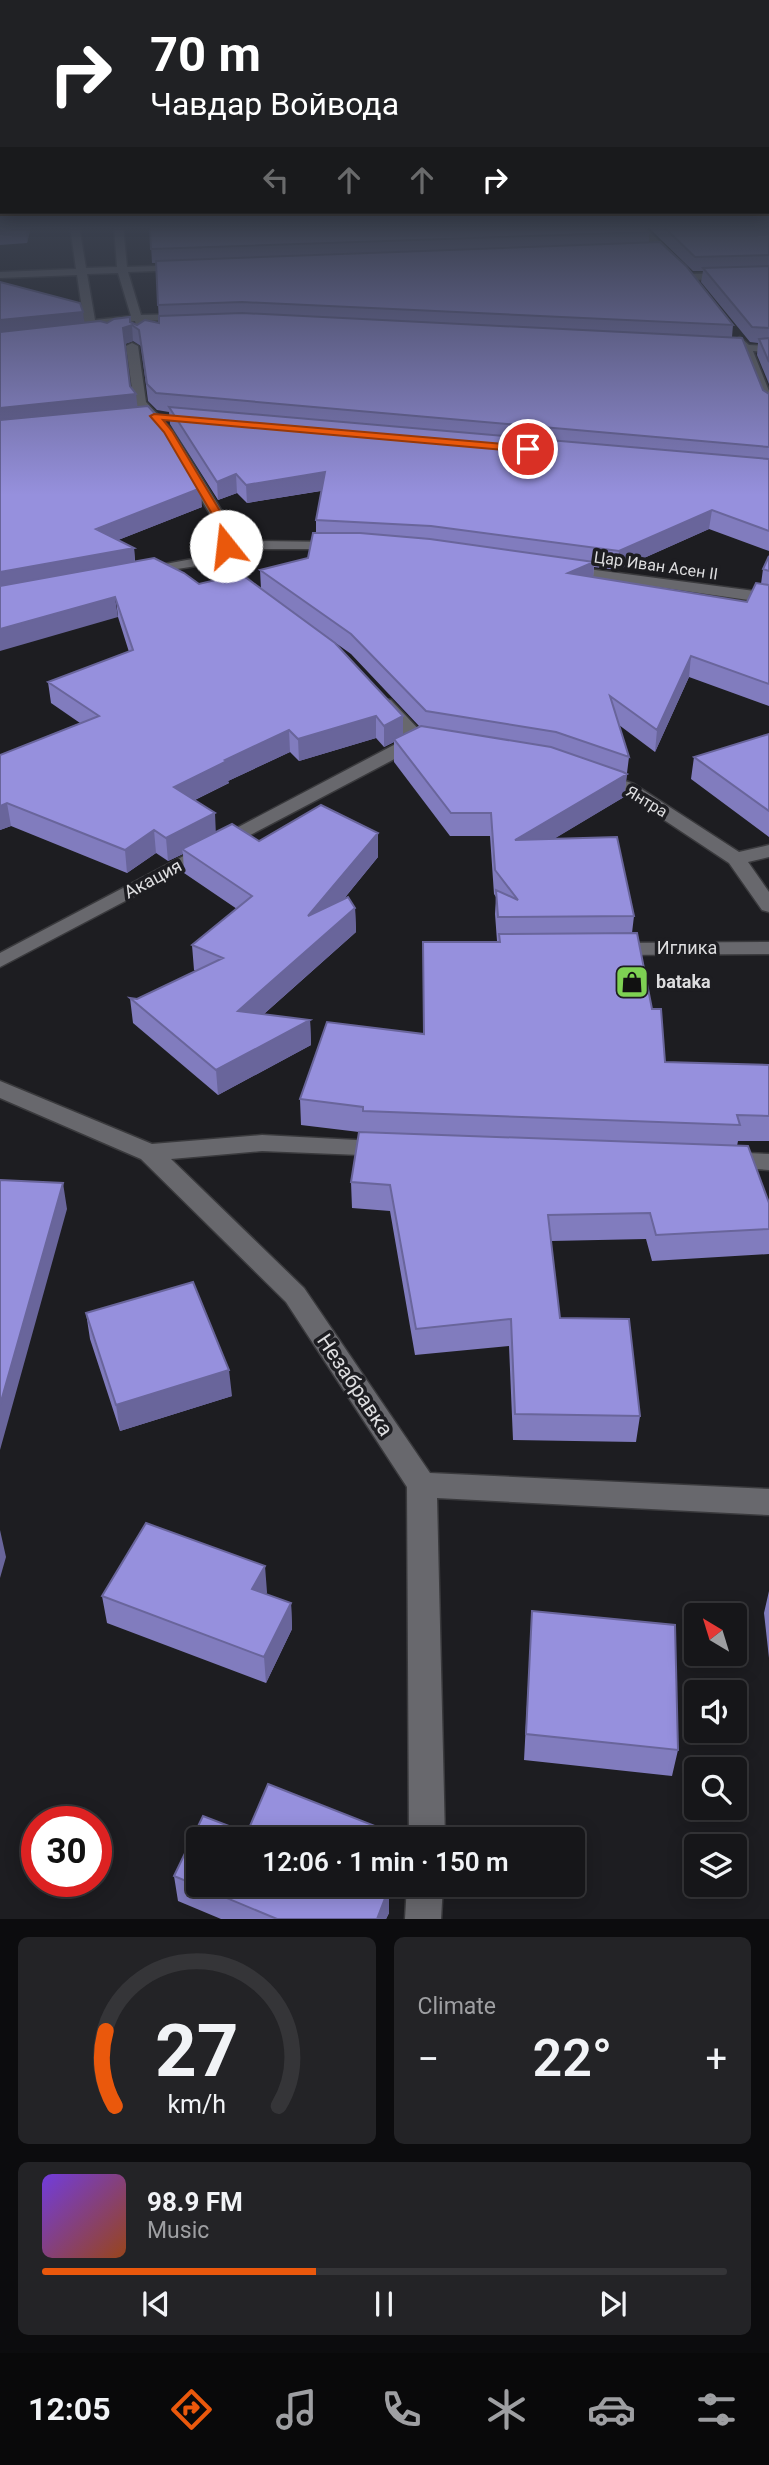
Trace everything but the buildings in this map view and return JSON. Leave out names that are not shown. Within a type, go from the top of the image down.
[{"type":"street","points":[[88,316],[90,324]]},
{"type":"street","points":[[138,316],[140,322]]},
{"type":"street","points":[[140,322],[119,339],[66,331],[90,324],[140,322],[197,320]]},
{"type":"street","points":[[119,339],[140,322]]},
{"type":"street","points":[[90,324],[119,339],[140,403],[161,417],[227,531],[226,546],[219,558]]},
{"type":"street","points":[[741,335],[769,406]]},
{"type":"street","points":[[704,346],[769,349]]},
{"type":"street","points":[[131,418],[161,417]]},
{"type":"street","points":[[128,575],[219,558],[257,545],[360,546]]},
{"type":"street","points":[[219,558],[236,579],[268,604]]},
{"type":"street","name":"Цар Иван Асен II","points":[[552,569],[769,598]]},
{"type":"street","points":[[371,689],[418,738],[459,746]]},
{"type":"street","name":"Акация","points":[[0,961],[418,738]]},
{"type":"street","name":"Янтра","points":[[584,771],[628,788],[736,859],[769,906]]},
{"type":"street","points":[[736,859],[769,850]]},
{"type":"street","name":"Иглика","points":[[589,949],[769,948]]},
{"type":"street","name":"Незабравка","points":[[0,1089],[150,1153],[295,1295],[422,1485]]},
{"type":"street","points":[[150,1153],[262,1143],[413,1149]]},
{"type":"street","points":[[701,1159],[769,1162]]},
{"type":"street","points":[[427,1827],[422,1485],[769,1502]]},
{"type":"street","points":[[423,1919],[424,1897]]},
{"type":"place","name":"bataka","points":[[632,982]]},
{"type":"route","points":[[226,546],[227,531],[167,431],[154,416],[528,449]]}]
